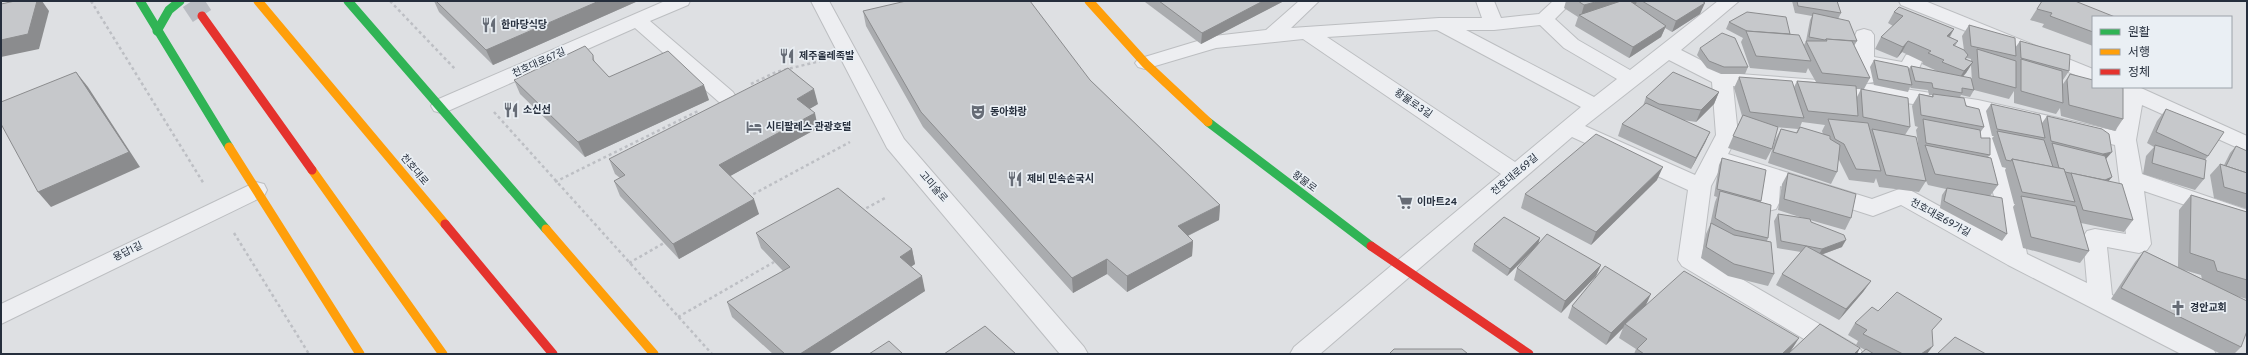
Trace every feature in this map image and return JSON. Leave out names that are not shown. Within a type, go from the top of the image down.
[{"type":"main road","points":[[140,1],[156,31],[360,354]]},
{"type":"main road","points":[[156,31],[169,10],[180,1]]},
{"type":"main road","name":"천호대로","points":[[258,1],[552,354]]},
{"type":"main road","points":[[348,1],[441,106],[654,354]]},
{"type":"main road","name":"황물로","points":[[1089,1],[1110,27],[1184,102],[1234,143],[1402,269],[1529,354]]},
{"type":"main road","points":[[202,16],[443,354]]},
{"type":"street","name":"천호대로67길","points":[[441,106],[680,1]]},
{"type":"street","name":"고미술로","points":[[820,1],[895,143],[1075,354]]},
{"type":"street","points":[[1272,35],[1310,1]]},
{"type":"street","points":[[1485,1],[1494,24]]},
{"type":"street","points":[[1145,62],[1214,42],[1272,35],[1309,34],[1439,24],[1494,24],[1544,19],[1564,1]]},
{"type":"street","name":"천호대로69길","points":[[1304,354],[1595,106],[1668,51],[1730,1]]},
{"type":"street","points":[[1908,1],[2092,76]]},
{"type":"street","points":[[1544,19],[1571,44],[1631,79]]},
{"type":"street","points":[[637,20],[726,97]]},
{"type":"street","points":[[1439,24],[1595,106]]},
{"type":"street","name":"황물로3길","points":[[1309,34],[1517,174]]},
{"type":"street","points":[[1864,35],[1864,62],[1871,92]]},
{"type":"street","points":[[1668,51],[1722,79],[1789,83],[1978,106],[2125,140]]},
{"type":"street","points":[[1864,62],[1910,70],[1913,59]]},
{"type":"street","points":[[1722,79],[1727,135],[1700,186],[1690,260],[1850,354]]},
{"type":"street","points":[[2100,300],[2095,237],[2139,244],[2132,179],[2125,140],[2126,90],[2247,145]]},
{"type":"street","points":[[1978,106],[2006,196],[2016,260]]},
{"type":"street","points":[[1570,128],[1700,186]]},
{"type":"street","name":"천호대로69가길","points":[[1714,157],[1873,208],[1902,196],[2016,260],[2100,300],[2203,354]]},
{"type":"street","points":[[1768,203],[1770,175]]},
{"type":"street","points":[[2132,179],[2247,218]]},
{"type":"street","name":"용답1길","points":[[1,315],[256,190]]},
{"type":"path","points":[[91,1],[206,187]]},
{"type":"path","points":[[390,1],[460,75]]},
{"type":"path","points":[[490,108],[712,354]]},
{"type":"path","points":[[744,199],[850,142]]},
{"type":"path","points":[[856,215],[887,197]]},
{"type":"path","points":[[233,231],[309,354]]},
{"type":"path","points":[[629,262],[664,243]]},
{"type":"path","points":[[678,317],[774,262]]},
{"type":"building","points":[[15,1],[37,1],[28,34],[1,40],[1,4]]},
{"type":"building","points":[[436,1],[599,1],[486,50]]},
{"type":"building","points":[[906,1],[1030,1],[1090,80],[1220,205],[1178,226],[1193,241],[1127,276],[1107,259],[1072,278],[921,112],[863,11]]},
{"type":"building","points":[[1159,1],[1263,1],[1202,33]]},
{"type":"building","points":[[1578,1],[1599,1],[1584,5]]},
{"type":"building","points":[[1621,1],[1630,1],[1666,26],[1633,47],[1579,15]]},
{"type":"building","points":[[1642,1],[1702,1],[1705,3],[1676,21]]},
{"type":"building","points":[[1797,1],[1837,1],[1841,13],[1798,6]]},
{"type":"building","points":[[2042,1],[2075,1],[2112,16],[2092,16],[2092,32],[2050,16],[2052,13],[2037,9]]},
{"type":"building","points":[[1899,7],[1954,29],[1947,36],[1958,41],[1953,45],[1964,50],[1968,55],[1965,59],[1973,62],[1964,71],[1942,62],[1944,60],[1928,53],[1931,51],[1908,41],[1903,47],[1881,37],[1903,16],[1894,12]]},
{"type":"building","points":[[1747,12],[1786,17],[1790,34],[1747,31],[1729,22]]},
{"type":"building","points":[[1813,13],[1849,21],[1857,41],[1825,40],[1809,37]]},
{"type":"building","points":[[1969,25],[2015,38],[2016,56],[1971,46]]},
{"type":"building","points":[[1746,31],[1799,35],[1811,61],[1756,56]]},
{"type":"building","points":[[1722,33],[1735,38],[1748,67],[1724,67],[1709,61],[1700,48]]},
{"type":"building","points":[[1826,39],[1852,41],[1870,78],[1822,73],[1806,41],[1827,41]]},
{"type":"building","points":[[2020,41],[2070,55],[2069,71],[2021,58]]},
{"type":"building","points":[[585,46],[593,55],[593,60],[609,77],[668,51],[704,85],[578,142],[514,80]]},
{"type":"building","points":[[1977,49],[2016,61],[2016,88],[1979,78]]},
{"type":"building","points":[[2021,59],[2062,71],[2063,103],[2021,91]]},
{"type":"building","points":[[1874,60],[1908,67],[1912,85],[1878,79]]},
{"type":"building","points":[[1911,66],[1971,78],[1974,90],[1962,88],[1962,93],[1933,88],[1932,83],[1915,81]]},
{"type":"building","points":[[788,68],[814,89],[797,99],[815,113],[719,165],[754,199],[673,244],[614,181],[625,175],[609,159]]},
{"type":"building","points":[[76,72],[129,152],[38,192],[1,124],[1,102]]},
{"type":"building","points":[[1673,72],[1719,92],[1701,110],[1659,104],[1646,97]]},
{"type":"building","points":[[2070,74],[2092,80],[2092,88],[2123,88],[2123,119],[2069,105],[2067,80]]},
{"type":"building","points":[[1739,77],[1792,81],[1804,118],[1750,112]]},
{"type":"building","points":[[1797,81],[1856,86],[1858,116],[1808,111]]},
{"type":"building","points":[[1861,89],[1908,98],[1910,127],[1863,117]]},
{"type":"building","points":[[1919,94],[1933,97],[1933,94],[1964,98],[1966,106],[1979,109],[1984,127],[1921,115]]},
{"type":"building","points":[[1646,103],[1710,132],[1696,158],[1622,124]]},
{"type":"building","points":[[1991,104],[2040,115],[2045,138],[1997,129]]},
{"type":"building","points":[[2166,109],[2224,132],[2208,156],[2156,132]]},
{"type":"building","points":[[1743,115],[1778,127],[1772,149],[1733,136]]},
{"type":"building","points":[[2047,116],[2102,129],[2109,134],[2112,152],[2103,154],[2051,141]]},
{"type":"building","points":[[1828,119],[1868,123],[1881,171],[1856,169],[1844,144],[1835,139]]},
{"type":"building","points":[[1923,119],[1980,130],[1981,138],[1990,138],[1990,155],[1926,143]]},
{"type":"building","points":[[1800,127],[1830,136],[1830,139],[1840,145],[1837,172],[1773,152],[1781,129],[1797,133]]},
{"type":"building","points":[[1872,129],[1916,137],[1926,181],[1886,175]]},
{"type":"building","points":[[1997,131],[2044,140],[2053,167],[2012,159],[2011,161],[2006,160]]},
{"type":"building","points":[[1596,134],[1663,167],[1596,232],[1525,194]]},
{"type":"building","points":[[2052,143],[2105,156],[2112,177],[2105,180],[2065,172],[2064,169],[2059,168]]},
{"type":"building","points":[[1925,145],[1991,158],[1998,185],[1935,174]]},
{"type":"building","points":[[2155,145],[2206,160],[2204,179],[2152,163]]},
{"type":"building","points":[[2236,146],[2247,151],[2247,173],[2226,166]]},
{"type":"building","points":[[1722,158],[1766,170],[1761,201],[1717,189]]},
{"type":"building","points":[[2012,159],[2064,169],[2075,202],[2022,192]]},
{"type":"building","points":[[2220,164],[2247,173],[2247,194],[2224,187]]},
{"type":"building","points":[[1788,173],[1856,194],[1851,218],[1784,199]]},
{"type":"building","points":[[2071,173],[2122,184],[2133,220],[2083,210]]},
{"type":"building","points":[[838,188],[912,249],[900,257],[922,276],[800,354],[785,354],[727,302],[790,267],[756,233]]},
{"type":"building","points":[[1947,188],[2002,198],[2007,234],[1944,201]]},
{"type":"building","points":[[1720,191],[1771,205],[1768,238],[1735,230],[1715,218]]},
{"type":"building","points":[[2191,195],[2247,212],[2247,280],[2217,271],[2214,261],[2190,253]]},
{"type":"building","points":[[2021,196],[2076,206],[2089,251],[2031,237]]},
{"type":"building","points":[[1778,214],[1810,219],[1811,222],[1844,235],[1846,240],[1822,249],[1781,241]]},
{"type":"building","points":[[1504,217],[1540,238],[1510,269],[1474,244]]},
{"type":"building","points":[[1711,223],[1734,235],[1771,242],[1774,274],[1734,264],[1706,247]]},
{"type":"building","points":[[1547,234],[1601,265],[1565,301],[1517,268]]},
{"type":"building","points":[[1806,246],[1871,281],[1846,309],[1782,274]]},
{"type":"building","name":"경안교회","points":[[2144,251],[2247,301],[2247,331],[2241,347],[2121,288]]},
{"type":"building","points":[[1605,266],[1651,294],[1611,333],[1572,306]]},
{"type":"building","points":[[1684,271],[1799,338],[1782,354],[1644,354],[1637,349],[1647,339],[1625,324]]},
{"type":"building","points":[[1897,292],[1942,319],[1932,330],[1933,346],[1921,354],[1903,354],[1863,334],[1867,330],[1855,323],[1872,307],[1878,311]]},
{"type":"building","points":[[1820,324],[1860,348],[1854,354],[1788,354]]},
{"type":"building","points":[[985,326],[1016,354],[944,354]]},
{"type":"building","points":[[1955,337],[1986,354],[1937,354]]},
{"type":"building","points":[[889,341],[903,354],[869,354]]},
{"type":"building","points":[[1394,349],[1462,349],[1468,354],[1389,354]]},
{"type":"building","points":[[1866,349],[1874,354],[1860,354]]},
{"type":"tunnel","points":[[192,1],[202,16]]},
{"type":"traffic: fast","points":[[140,1],[229,147]]},
{"type":"traffic: fast","points":[[157,31],[169,10],[180,1]]},
{"type":"traffic: fast","points":[[348,1],[546,229]]},
{"type":"traffic: fast","points":[[1208,122],[1371,246]]},
{"type":"traffic: slow","points":[[258,1],[445,224]]},
{"type":"traffic: slow","points":[[1089,1],[1116,33],[1146,64],[1176,94],[1208,122]]},
{"type":"traffic: slow","points":[[229,147],[360,354]]},
{"type":"traffic: slow","points":[[312,170],[443,354]]},
{"type":"traffic: slow","points":[[546,229],[654,354]]},
{"type":"traffic: jam","points":[[202,16],[312,170]]},
{"type":"traffic: jam","points":[[445,224],[553,354]]},
{"type":"traffic: jam","points":[[1371,246],[1402,269],[1529,354]]},
{"type":"place","name":"한마당식당","points":[[489,25]]},
{"type":"place","name":"제주올레족발","points":[[787,56]]},
{"type":"place","name":"소신선","points":[[511,110]]},
{"type":"place","name":"동아화랑","points":[[978,112]]},
{"type":"place","name":"시티팔레스 관광호텔","points":[[754,127]]},
{"type":"place","name":"제비 민속손국시","points":[[1015,179]]},
{"type":"place","name":"이마트24","points":[[1405,202]]},
{"type":"place","name":"경안교회","points":[[2178,308]]}]
